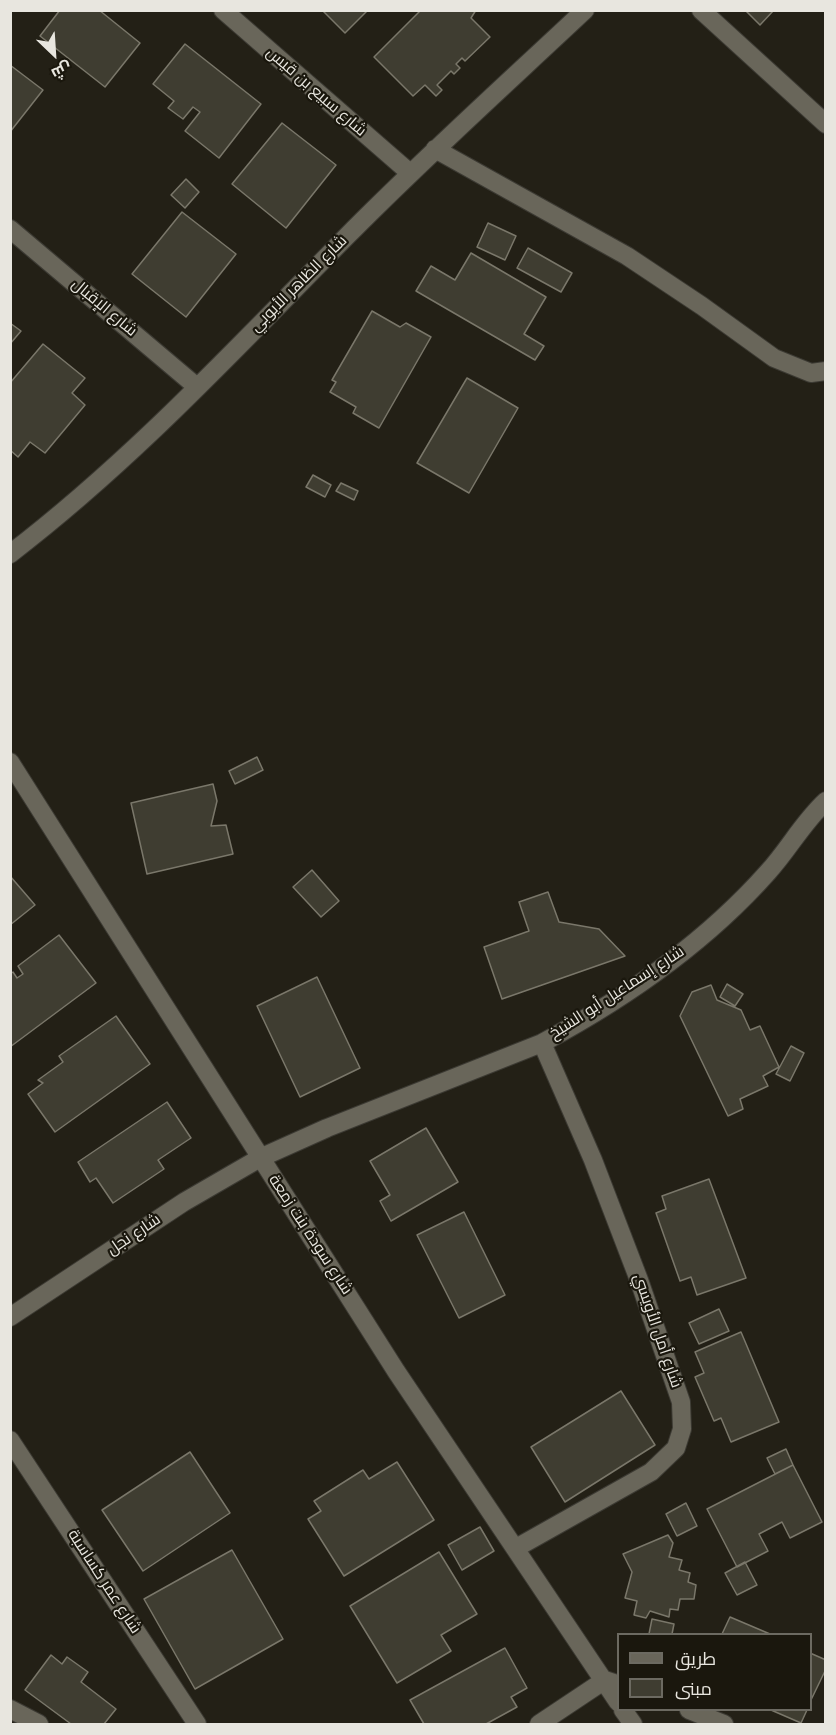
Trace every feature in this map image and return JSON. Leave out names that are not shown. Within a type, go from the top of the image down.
[{"type":"street","name":"شارع سبيع بن قيس","points":[[223,10],[410,173]]},
{"type":"street","name":"شارع الظاهر الأيوبي","points":[[10,554],[107,473],[197,387],[410,173],[585,10]]},
{"type":"street","points":[[701,10],[825,124]]},
{"type":"street","points":[[435,149],[627,256],[774,358],[811,373],[825,371]]},
{"type":"street","name":"شارع الإقبال","points":[[10,229],[197,387]]},
{"type":"street","name":"شارع سودة بنت زمعة","points":[[10,762],[396,1371],[611,1683],[617,1699]]},
{"type":"street","name":"شارع إسماعيل أبو الشيخ","points":[[261,1158],[327,1128],[542,1043],[575,1025],[638,984],[723,918],[769,871],[811,814],[825,801]]},
{"type":"street","name":"شارع أمل الأويسي","points":[[516,1548],[651,1472],[675,1448],[682,1429],[681,1402],[639,1280],[593,1160],[542,1043]]},
{"type":"street","name":"شارع نجل","points":[[10,1317],[184,1202],[261,1158]]},
{"type":"street","name":"شارع عمر كساسبة","points":[[10,1440],[197,1725]]},
{"type":"street","points":[[539,1725],[611,1683]]},
{"type":"street","points":[[10,1709],[39,1725]]},
{"type":"street","points":[[624,1711],[633,1725]]},
{"type":"street","points":[[691,1711],[724,1725]]},
{"type":"building","points":[[60,10],[99,10],[140,43],[105,87],[40,36]]},
{"type":"building","points":[[322,10],[368,10],[345,33]]},
{"type":"building","points":[[421,10],[476,10],[471,18],[490,37],[465,61],[462,58],[456,64],[460,68],[454,74],[451,71],[437,85],[442,90],[436,96],[425,85],[413,96],[374,57]]},
{"type":"building","points":[[745,10],[774,10],[760,25]]},
{"type":"building","points":[[185,44],[261,104],[219,158],[185,131],[200,112],[193,107],[183,119],[168,108],[174,101],[153,84]]},
{"type":"building","points":[[10,65],[43,90],[10,132]]},
{"type":"building","points":[[282,123],[336,165],[286,228],[232,184]]},
{"type":"building","points":[[186,179],[199,192],[185,208],[171,195]]},
{"type":"building","points":[[182,212],[236,254],[186,317],[132,274]]},
{"type":"building","points":[[488,223],[516,236],[505,260],[477,247]]},
{"type":"building","points":[[528,248],[572,273],[561,292],[517,268]]},
{"type":"building","points":[[471,253],[546,297],[524,334],[544,346],[535,360],[416,291],[431,266],[455,280]]},
{"type":"building","points":[[372,311],[400,327],[406,323],[431,337],[379,428],[353,413],[356,407],[330,392],[336,382],[332,380]]},
{"type":"building","points":[[10,323],[21,331],[10,344]]},
{"type":"building","points":[[43,344],[85,378],[72,393],[85,405],[45,453],[30,442],[18,457],[10,450],[10,383]]},
{"type":"building","points":[[467,378],[518,408],[469,493],[417,463]]},
{"type":"building","points":[[313,475],[331,485],[325,497],[306,487]]},
{"type":"building","points":[[341,483],[358,491],[354,500],[336,491]]},
{"type":"building","points":[[257,757],[263,770],[235,784],[229,771]]},
{"type":"building","points":[[213,784],[217,801],[211,826],[226,825],[233,854],[147,874],[131,803]]},
{"type":"building","points":[[312,870],[339,901],[321,917],[293,887]]},
{"type":"building","points":[[10,876],[35,905],[10,925]]},
{"type":"building","points":[[548,892],[559,922],[599,929],[625,956],[502,999],[484,947],[529,931],[519,902]]},
{"type":"building","points":[[59,935],[96,983],[10,1047],[10,974],[13,972],[17,978],[23,974],[18,966]]},
{"type":"building","points":[[317,977],[360,1068],[300,1097],[257,1006]]},
{"type":"building","points":[[727,984],[743,994],[735,1006],[720,997]]},
{"type":"building","points":[[711,985],[717,1000],[741,1010],[750,1030],[760,1026],[779,1067],[763,1076],[768,1086],[740,1099],[743,1109],[728,1116],[680,1016],[692,992]]},
{"type":"building","points":[[116,1016],[150,1064],[55,1132],[28,1094],[43,1083],[38,1080],[63,1062],[59,1056]]},
{"type":"building","points":[[791,1046],[804,1053],[790,1081],[776,1074]]},
{"type":"building","points":[[167,1102],[191,1138],[158,1160],[164,1169],[113,1203],[96,1178],[90,1182],[78,1162]]},
{"type":"building","points":[[426,1128],[458,1182],[391,1221],[380,1201],[390,1195],[370,1161]]},
{"type":"building","points":[[709,1179],[746,1278],[697,1295],[691,1277],[680,1281],[656,1213],[666,1209],[662,1196]]},
{"type":"building","points":[[464,1212],[505,1295],[459,1318],[417,1235]]},
{"type":"building","points":[[719,1309],[729,1331],[699,1344],[689,1323]]},
{"type":"building","points":[[741,1332],[779,1422],[731,1442],[721,1418],[714,1421],[695,1377],[704,1373],[695,1352]]},
{"type":"building","points":[[621,1391],[655,1445],[565,1502],[531,1447]]},
{"type":"building","points":[[786,1449],[793,1465],[775,1474],[767,1458]]},
{"type":"building","points":[[190,1452],[230,1513],[143,1571],[102,1510]]},
{"type":"building","points":[[397,1462],[434,1520],[344,1576],[308,1519],[321,1511],[314,1501],[363,1470],[369,1479]]},
{"type":"building","points":[[793,1465],[822,1522],[790,1538],[782,1522],[759,1534],[768,1551],[737,1567],[707,1509]]},
{"type":"building","points":[[686,1503],[697,1526],[677,1536],[666,1514]]},
{"type":"building","points":[[480,1527],[494,1551],[462,1570],[448,1545]]},
{"type":"building","points":[[668,1535],[673,1543],[669,1557],[682,1560],[679,1570],[690,1573],[688,1582],[696,1585],[694,1599],[680,1599],[678,1610],[670,1609],[669,1617],[650,1611],[646,1618],[634,1615],[637,1601],[625,1598],[632,1572],[623,1554]]},
{"type":"building","points":[[232,1550],[283,1639],[195,1689],[144,1599]]},
{"type":"building","points":[[439,1552],[477,1614],[441,1635],[451,1651],[397,1683],[350,1606]]},
{"type":"building","points":[[745,1562],[757,1585],[737,1595],[725,1573]]},
{"type":"building","points":[[730,1617],[768,1633],[722,1633]]},
{"type":"building","points":[[652,1619],[674,1624],[672,1633],[649,1633]]},
{"type":"building","points":[[505,1648],[527,1688],[511,1697],[517,1707],[486,1724],[424,1724],[410,1700]]},
{"type":"building","points":[[812,1654],[826,1660],[826,1669],[812,1698]]},
{"type":"building","points":[[51,1655],[62,1664],[67,1657],[88,1672],[81,1682],[116,1709],[104,1724],[71,1724],[25,1690]]},
{"type":"building","points":[[773,1711],[807,1711],[801,1723]]}]
